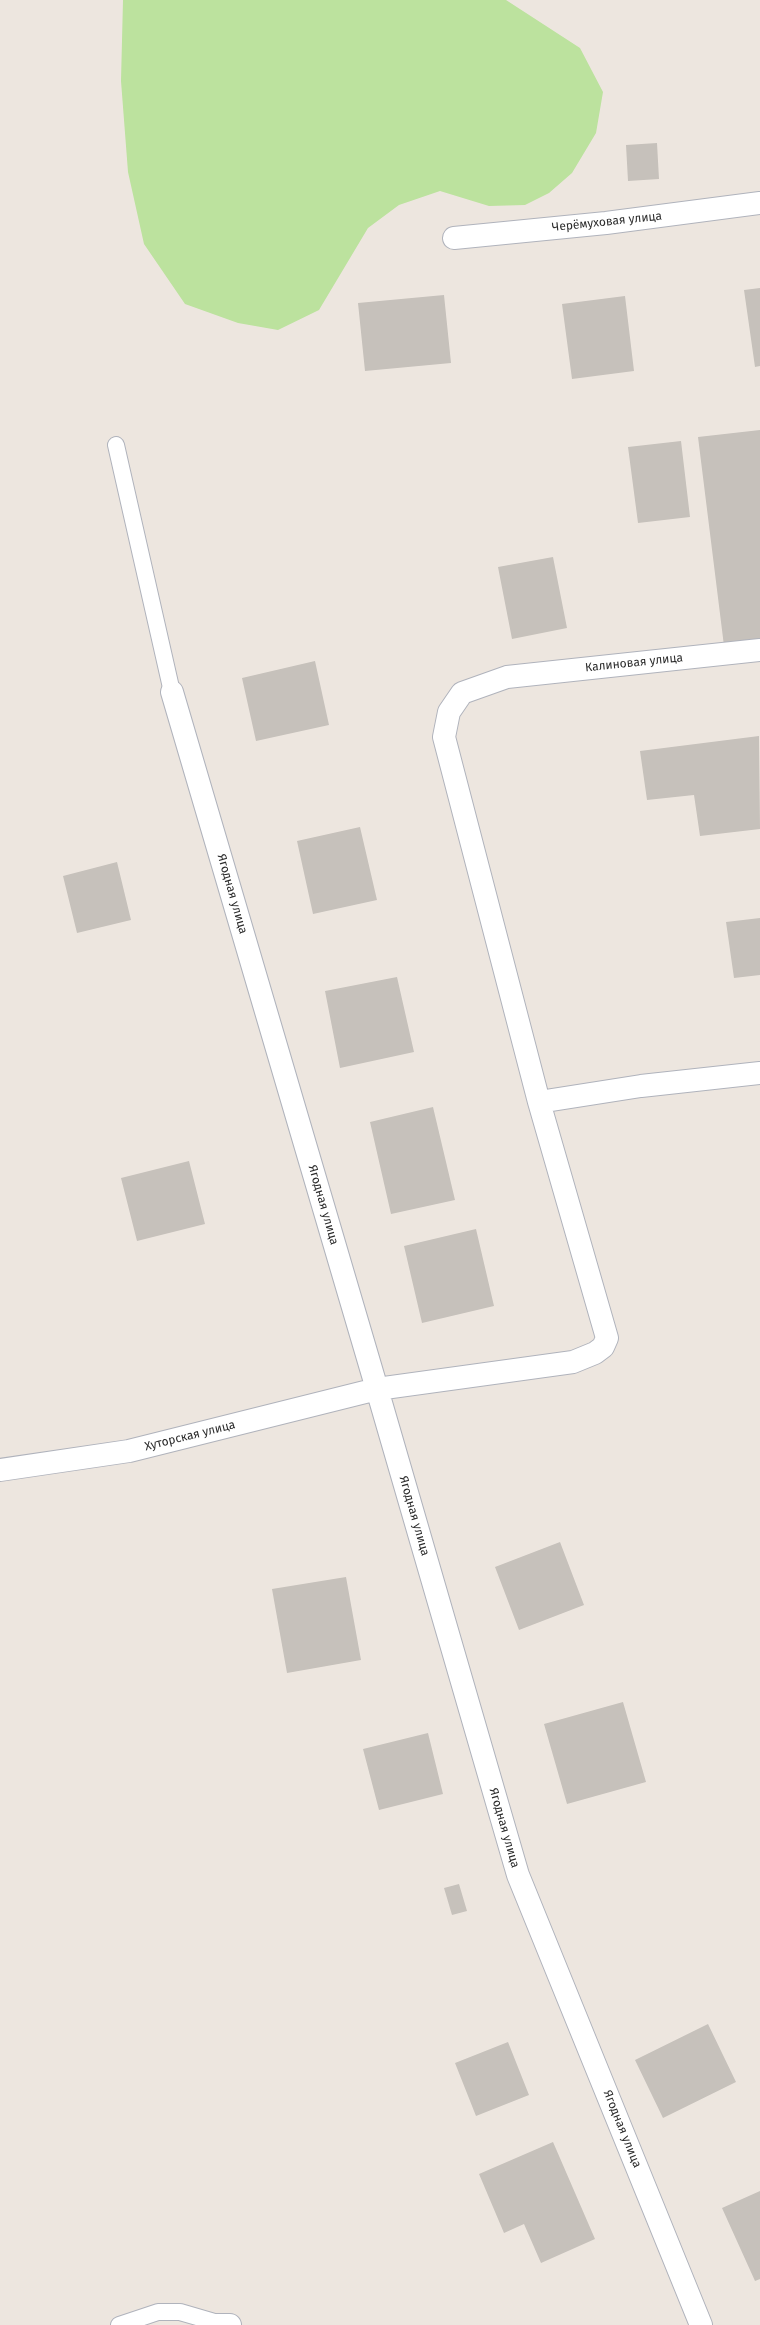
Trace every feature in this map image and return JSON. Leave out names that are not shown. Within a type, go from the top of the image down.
[{"type":"street","name":"Черёмуховая улица","points":[[454,238],[606,223],[760,203]]},
{"type":"street","name":"Калиновая улица","points":[[539,1102],[444,737],[449,712],[462,693],[507,677],[760,650]]},
{"type":"street","name":"Ягодная улица","points":[[172,692],[377,1389],[518,1876],[701,2325]]},
{"type":"street","points":[[539,1102],[641,1086],[760,1074]]},
{"type":"street","name":"Хуторская улица","points":[[0,1470],[129,1451],[377,1389],[573,1362],[595,1353],[603,1347],[607,1338],[539,1102]]},
{"type":"lane","points":[[116,446],[172,692]]},
{"type":"lane","points":[[119,2325],[158,2312],[180,2312],[223,2325]]},
{"type":"green space","points":[[123,0],[506,0],[580,48],[603,92],[596,133],[572,173],[549,193],[525,205],[489,206],[440,191],[399,205],[368,228],[319,310],[278,330],[238,323],[185,304],[144,244],[128,172],[121,81]]},
{"type":"building","points":[[657,143],[659,179],[628,181],[626,145]]},
{"type":"building","points":[[760,288],[760,366],[755,367],[744,290]]},
{"type":"building","points":[[444,295],[451,363],[365,371],[358,303]]},
{"type":"building","points":[[625,296],[634,371],[572,379],[562,304]]},
{"type":"building","points":[[760,430],[760,642],[724,646],[698,437]]},
{"type":"building","points":[[681,441],[690,517],[638,523],[628,447]]},
{"type":"building","points":[[553,557],[567,628],[512,639],[498,567]]},
{"type":"building","points":[[315,661],[329,725],[256,741],[242,678]]},
{"type":"building","points":[[759,736],[760,829],[700,836],[694,795],[647,800],[640,751]]},
{"type":"building","points":[[360,827],[377,900],[313,914],[297,841]]},
{"type":"building","points":[[117,862],[131,920],[77,933],[63,876]]},
{"type":"building","points":[[760,918],[760,975],[734,978],[726,922]]},
{"type":"building","points":[[397,977],[414,1052],[340,1068],[325,991]]},
{"type":"building","points":[[433,1107],[455,1200],[391,1214],[370,1122]]},
{"type":"building","points":[[189,1161],[205,1224],[137,1241],[121,1178]]},
{"type":"building","points":[[476,1229],[494,1306],[422,1323],[404,1246]]},
{"type":"building","points":[[560,1542],[584,1605],[519,1630],[495,1567]]},
{"type":"building","points":[[346,1577],[361,1660],[287,1673],[272,1589]]},
{"type":"building","points":[[623,1702],[646,1782],[567,1804],[544,1724]]},
{"type":"building","points":[[428,1733],[443,1794],[379,1810],[363,1749]]},
{"type":"building","points":[[459,1884],[467,1911],[452,1915],[444,1888]]},
{"type":"building","points":[[708,2024],[736,2082],[663,2118],[635,2060]]},
{"type":"building","points":[[508,2042],[529,2095],[476,2116],[455,2063]]},
{"type":"building","points":[[553,2142],[595,2239],[541,2263],[524,2224],[504,2233],[479,2174]]},
{"type":"building","points":[[760,2191],[760,2279],[755,2281],[722,2208]]}]
